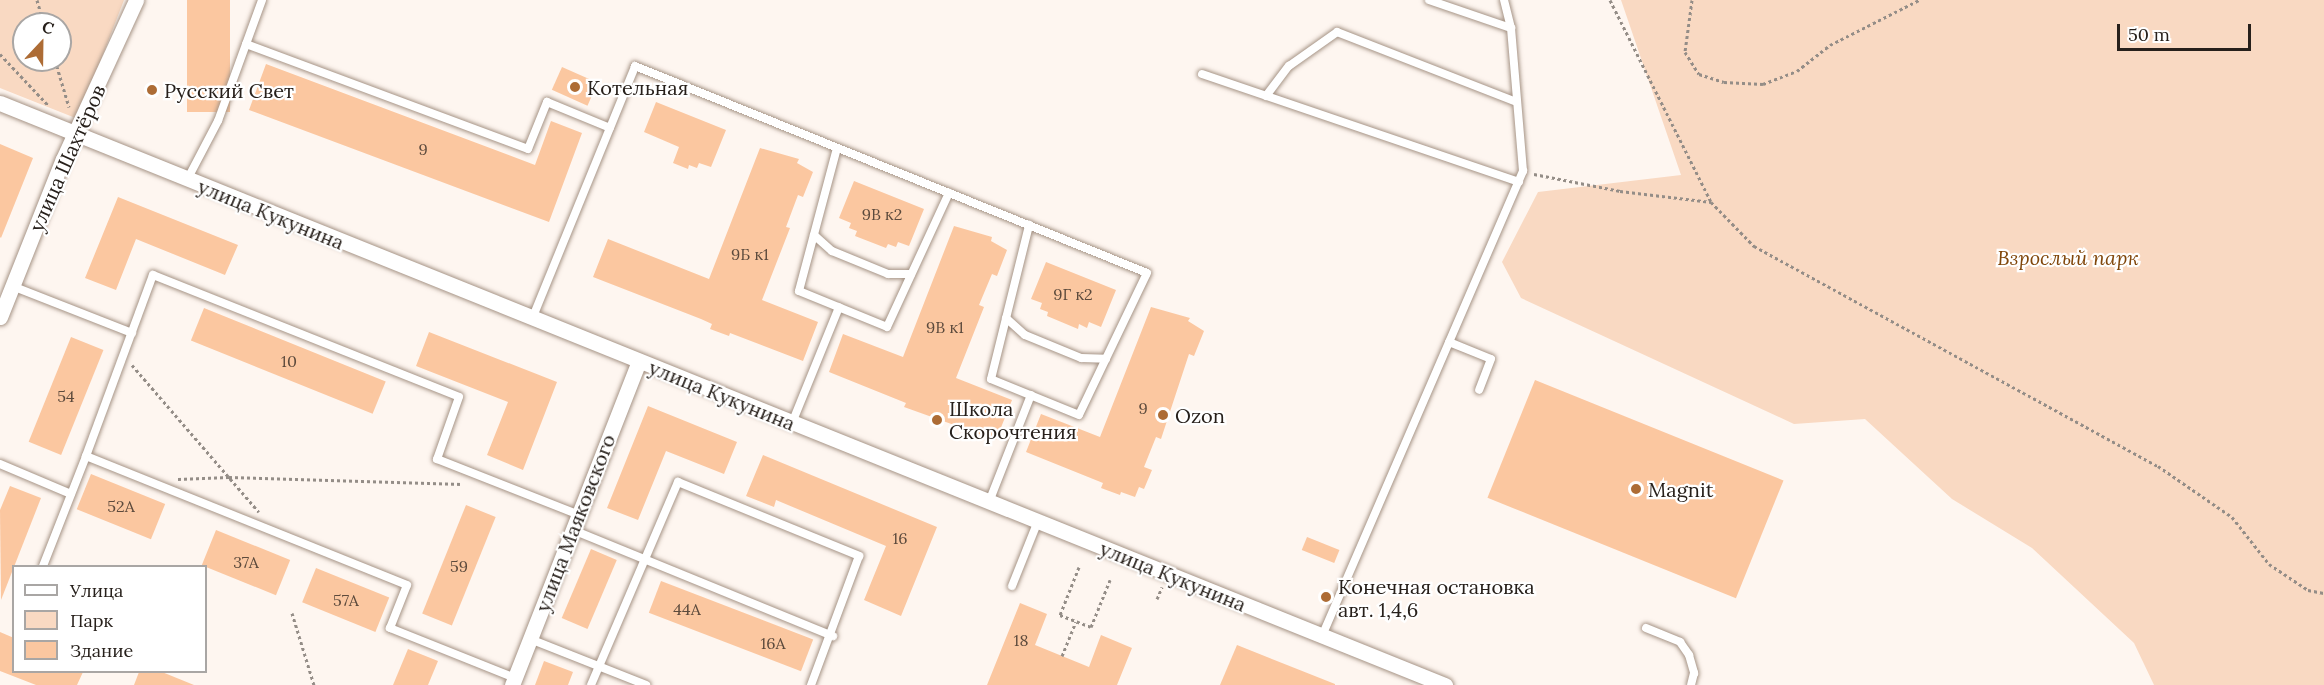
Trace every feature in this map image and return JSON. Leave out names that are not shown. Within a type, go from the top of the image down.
[{"type":"street","name":"улица Шахтёров","points":[[0,317],[76,134],[136,0]]},
{"type":"street","name":"улица Кукунина","points":[[0,103],[1445,685]]},
{"type":"street","name":"улица Маяковского","points":[[513,681],[639,361]]},
{"type":"lane","points":[[187,180],[218,122],[262,0]]},
{"type":"lane","points":[[1429,0],[1511,28]]},
{"type":"lane","points":[[1322,636],[1523,171],[1511,28],[1504,0]]},
{"type":"lane","points":[[1266,96],[1288,66],[1337,32],[1517,102]]},
{"type":"lane","points":[[246,44],[528,149],[547,102],[610,128]]},
{"type":"lane","points":[[532,319],[635,66],[837,148],[1029,225],[1147,273],[1079,415],[991,379],[1029,225]]},
{"type":"lane","points":[[1202,74],[1519,182]]},
{"type":"lane","points":[[837,148],[799,291],[887,327],[949,193]]},
{"type":"lane","points":[[814,235],[832,251],[888,274],[911,274]]},
{"type":"lane","points":[[44,565],[153,275],[459,397],[437,459],[579,515]]},
{"type":"lane","points":[[12,286],[132,333]]},
{"type":"lane","points":[[792,423],[839,307]]},
{"type":"lane","points":[[1006,318],[1025,335],[1081,358],[1106,359]]},
{"type":"lane","points":[[1449,342],[1491,359],[1479,390]]},
{"type":"lane","points":[[989,502],[1031,395]]},
{"type":"lane","points":[[86,456],[407,585],[390,628],[513,681]]},
{"type":"lane","points":[[0,464],[71,494]]},
{"type":"lane","points":[[591,685],[678,482],[859,556],[833,636],[811,685]]},
{"type":"lane","points":[[1011,586],[1038,521]]},
{"type":"lane","points":[[573,530],[833,636]]},
{"type":"lane","points":[[1646,628],[1680,642],[1689,655],[1694,673],[1691,685]]},
{"type":"lane","points":[[530,639],[646,685]]},
{"type":"path","points":[[1610,0],[1710,202],[1754,246],[2158,465],[2232,517],[2269,564],[2308,590],[2324,593]]},
{"type":"path","points":[[1692,0],[1685,52],[1699,74],[1724,82],[1763,84],[1797,71],[1830,45],[1918,0]]},
{"type":"path","points":[[0,54],[54,110]]},
{"type":"path","points":[[58,72],[76,134]]},
{"type":"path","points":[[1523,171],[1620,191],[1710,202]]},
{"type":"path","points":[[124,354],[278,534]]},
{"type":"path","points":[[146,481],[229,477],[467,484]]},
{"type":"path","points":[[1079,567],[1060,615],[1076,622],[1090,627],[1110,580]]},
{"type":"path","points":[[292,613],[314,685]]},
{"type":"path","points":[[1062,656],[1076,622]]},
{"type":"green space","points":[[0,0],[124,0],[78,119],[0,88]]},
{"type":"green space","name":"Взрослый парк","points":[[1621,0],[2324,0],[2324,685],[2154,685],[2134,643],[2032,548],[1952,499],[1865,419],[1794,424],[1521,298],[1502,262],[1538,192],[1681,175]]},
{"type":"building","points":[[187,0],[230,0],[230,112],[187,112]]},
{"type":"building","points":[[266,64],[535,165],[551,121],[582,133],[549,222],[249,110]]},
{"type":"building","name":"Котельная","points":[[562,67],[598,83],[587,106],[552,90]]},
{"type":"building","points":[[656,102],[726,130],[711,167],[699,163],[697,168],[689,165],[688,169],[673,163],[679,147],[644,132]]},
{"type":"building","points":[[0,144],[33,158],[1,238],[0,237]]},
{"type":"building","points":[[760,148],[799,159],[797,163],[813,172],[803,197],[798,195],[786,227],[790,228],[762,300],[818,322],[803,361],[730,333],[729,336],[710,329],[712,324],[701,319],[593,277],[608,239],[709,279]]},
{"type":"building","points":[[854,181],[924,209],[909,246],[898,242],[896,247],[888,244],[886,248],[855,236],[857,231],[849,228],[851,223],[839,218]]},
{"type":"building","points":[[118,197],[238,245],[225,275],[136,239],[116,290],[85,278]]},
{"type":"building","points":[[954,226],[992,237],[991,241],[1007,250],[997,276],[992,274],[979,305],[984,307],[956,378],[1012,400],[996,440],[904,407],[906,403],[829,372],[843,334],[903,357]]},
{"type":"building","points":[[1046,262],[1116,290],[1101,327],[1089,322],[1087,328],[1079,324],[1078,329],[1047,316],[1048,312],[1040,309],[1042,303],[1031,299]]},
{"type":"building","points":[[1151,307],[1190,318],[1188,321],[1204,331],[1194,356],[1189,354],[1161,439],[1156,437],[1144,467],[1152,470],[1144,489],[1139,487],[1135,497],[1121,492],[1120,495],[1101,488],[1103,483],[1026,452],[1041,414],[1100,437]]},
{"type":"building","points":[[204,308],[386,381],[373,414],[191,340]]},
{"type":"building","points":[[429,332],[557,382],[523,470],[487,455],[508,402],[416,366]]},
{"type":"building","points":[[71,337],[103,350],[61,455],[29,442]]},
{"type":"building","name":"Magnit","points":[[1535,380],[1783,480],[1736,598],[1487,498]]},
{"type":"building","points":[[648,406],[737,442],[724,474],[666,451],[638,520],[607,508]]},
{"type":"building","points":[[763,455],[937,527],[901,616],[864,600],[886,546],[776,500],[774,507],[746,496]]},
{"type":"building","points":[[91,474],[165,504],[151,539],[77,509]]},
{"type":"building","points":[[10,486],[41,498],[15,565],[12,565],[12,572],[1,600],[0,510]]},
{"type":"building","points":[[466,505],[496,517],[452,625],[422,613]]},
{"type":"building","points":[[216,530],[290,560],[276,595],[207,567],[207,565],[202,565]]},
{"type":"building","points":[[1307,537],[1339,550],[1334,563],[1302,550]]},
{"type":"building","points":[[591,549],[617,560],[587,629],[562,618]]},
{"type":"building","points":[[316,568],[389,598],[375,632],[302,602]]},
{"type":"building","points":[[661,581],[813,639],[801,671],[649,613]]},
{"type":"building","points":[[1020,603],[1047,614],[1035,645],[1089,667],[1101,635],[1132,648],[1117,685],[987,685]]},
{"type":"building","points":[[0,632],[12,637],[12,673],[83,673],[77,685],[36,685],[0,671]]},
{"type":"building","points":[[1237,645],[1335,684],[1335,685],[1220,685]]},
{"type":"building","points":[[408,649],[438,661],[428,685],[393,685]]},
{"type":"building","points":[[544,661],[573,672],[568,685],[535,685]]},
{"type":"building","points":[[139,673],[164,673],[194,685],[134,685]]},
{"type":"place","name":"Котельная","points":[[575,87]]},
{"type":"place","name":"Русский Свет","points":[[152,90]]},
{"type":"place","name":"Ozon","points":[[1163,415]]},
{"type":"place","name":"Школа Скорочтения","points":[[937,420]]},
{"type":"place","name":"Magnit","points":[[1636,489]]},
{"type":"place","name":"Конечная остановка авт. 1,4,6","points":[[1326,597]]}]
